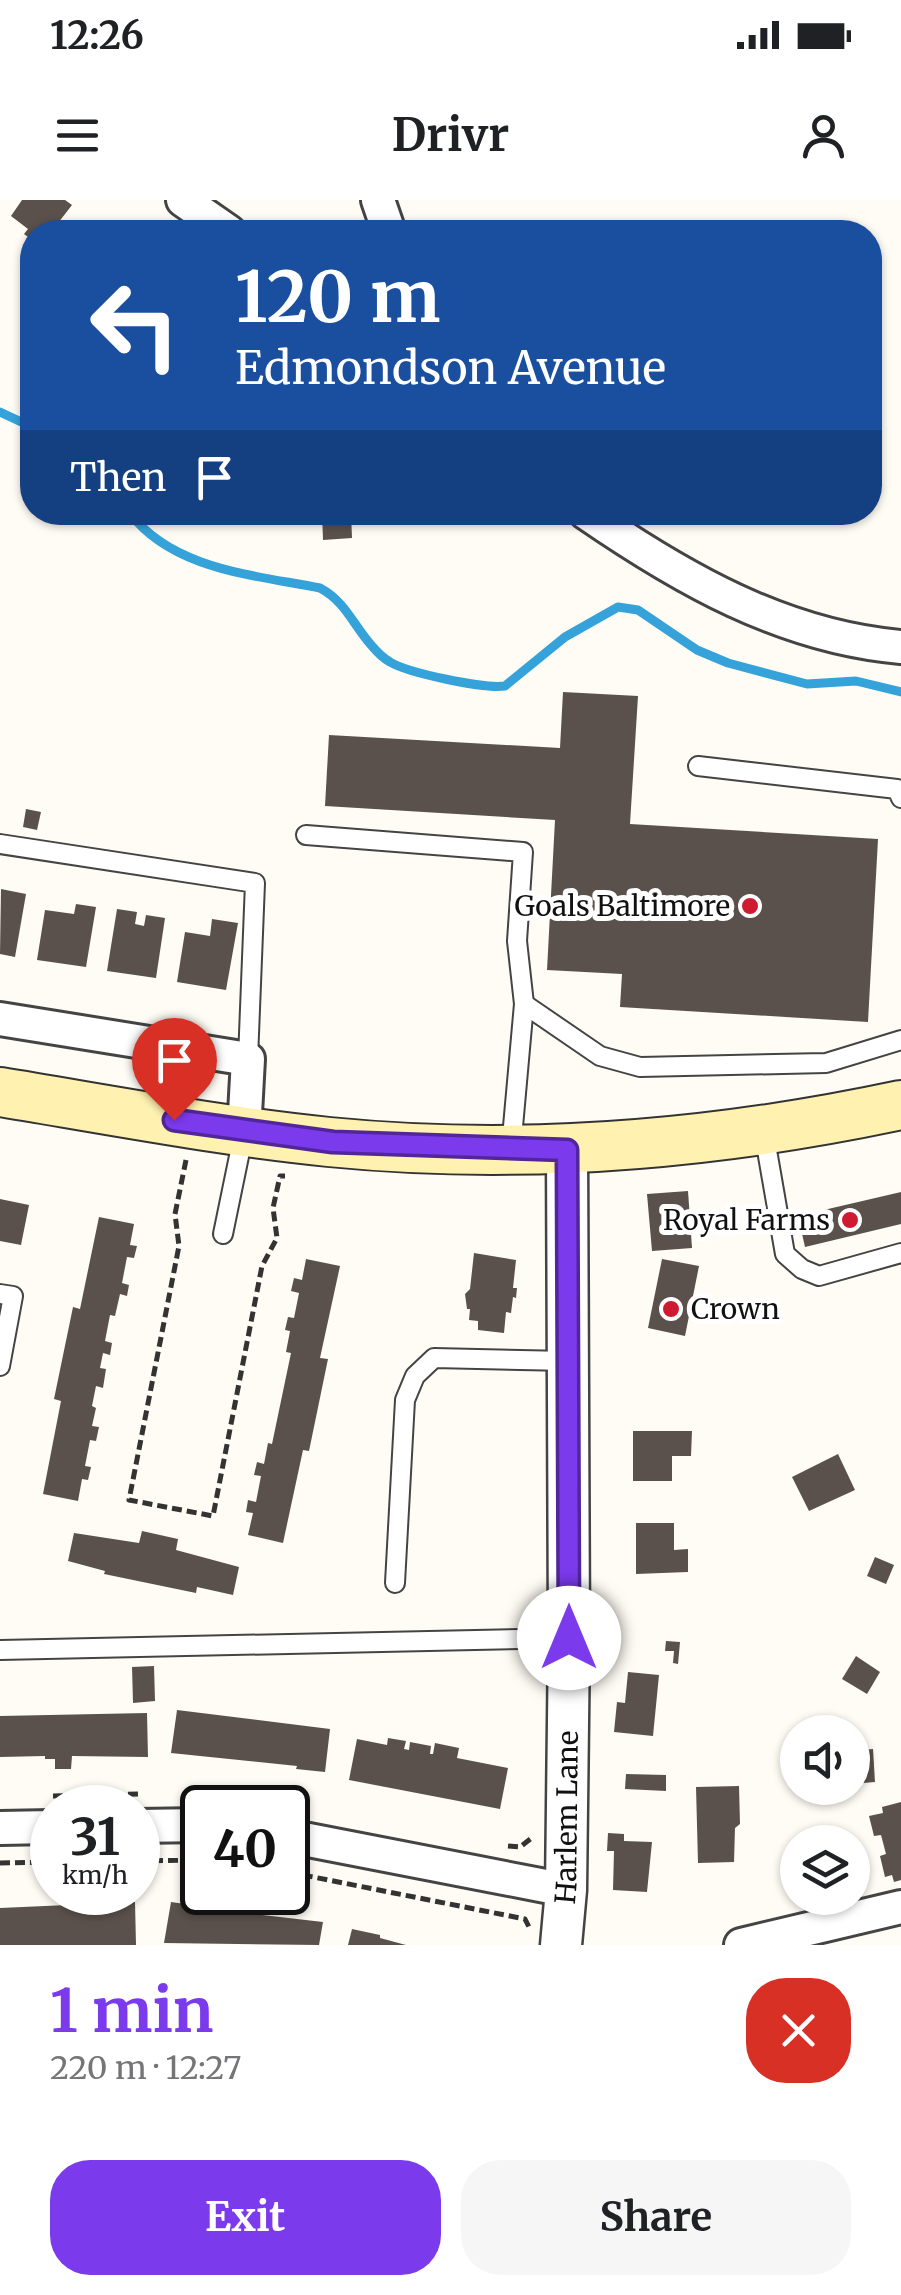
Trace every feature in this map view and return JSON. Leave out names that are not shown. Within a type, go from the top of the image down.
[{"type":"main road","points":[[0,1092],[244,1132],[333,1142],[567,1150],[659,1144],[764,1130],[901,1105]]},
{"type":"street","points":[[183,200],[212,220]]},
{"type":"street","points":[[604,525],[648,556],[717,594],[781,620],[841,638],[901,647]]},
{"type":"street","points":[[0,1019],[248,1060],[244,1132]]},
{"type":"street","name":"Harlem Lane","points":[[546,1938],[566,1890],[567,1150]]},
{"type":"street","points":[[0,1828],[30,1819]]},
{"type":"street","points":[[310,1840],[566,1890]]},
{"type":"street","points":[[741,1945],[901,1907]]},
{"type":"lane","points":[[698,766],[897,789],[901,798]]},
{"type":"lane","points":[[306,834],[523,852],[517,940],[524,1004],[512,1149]]},
{"type":"lane","points":[[0,844],[255,884],[248,1060]]},
{"type":"lane","points":[[524,1004],[600,1056],[640,1067],[826,1064],[901,1040]]},
{"type":"lane","points":[[764,1130],[785,1254],[802,1269],[819,1276],[901,1253]]},
{"type":"lane","points":[[224,1234],[244,1132]]},
{"type":"lane","points":[[0,1294],[14,1296],[0,1366]]},
{"type":"lane","points":[[395,1583],[406,1400],[415,1376],[434,1358],[568,1361]]},
{"type":"lane","points":[[0,1650],[569,1638]]},
{"type":"path","points":[[186,1160],[175,1214],[180,1246],[128,1500],[213,1516],[262,1266],[277,1238],[273,1208],[280,1176]]},
{"type":"path","points":[[505,1845],[520,1847],[534,1837],[535,1829]]},
{"type":"path","points":[[0,1863],[30,1862]]},
{"type":"path","points":[[310,1876],[525,1919],[546,1938]]},
{"type":"building","points":[[22,200],[65,200],[72,205],[60,220],[20,223],[11,216]]},
{"type":"building","points":[[322,525],[352,525],[352,538],[323,540]]},
{"type":"building","points":[[563,692],[638,696],[630,824],[878,839],[868,1022],[620,1007],[622,974],[547,970],[555,820],[325,806],[329,735],[560,748]]},
{"type":"building","points":[[26,809],[41,812],[37,830],[23,827]]},
{"type":"building","points":[[1,889],[26,894],[15,957],[0,954]]},
{"type":"building","points":[[76,904],[96,907],[86,967],[37,960],[45,910],[74,914]]},
{"type":"building","points":[[117,909],[137,912],[135,924],[144,926],[146,915],[165,918],[156,978],[107,971]]},
{"type":"building","points":[[212,919],[238,923],[226,990],[177,982],[185,932],[210,936]]},
{"type":"building","name":"Crown","points":[[688,1191],[692,1248],[652,1251],[647,1194]]},
{"type":"building","name":"Royal Farms","points":[[901,1192],[901,1224],[805,1247],[798,1216]]},
{"type":"building","points":[[0,1199],[29,1205],[21,1245],[0,1241]]},
{"type":"building","points":[[99,1217],[134,1224],[130,1245],[137,1246],[134,1258],[127,1257],[122,1283],[129,1285],[127,1296],[120,1294],[115,1316],[110,1315],[105,1341],[112,1343],[110,1355],[103,1353],[103,1388],[96,1386],[92,1406],[96,1408],[92,1426],[99,1427],[96,1441],[90,1440],[85,1466],[91,1467],[88,1480],[82,1479],[78,1501],[43,1494],[61,1401],[54,1399],[73,1307],[80,1309]]},
{"type":"building","points":[[474,1253],[516,1260],[516,1298],[513,1297],[511,1313],[506,1312],[504,1333],[478,1330],[478,1321],[469,1320],[465,1294],[470,1289]]},
{"type":"building","points":[[306,1259],[340,1266],[320,1358],[328,1359],[309,1451],[303,1450],[283,1543],[248,1535],[253,1513],[246,1512],[248,1500],[256,1502],[261,1476],[254,1475],[257,1462],[264,1464],[268,1443],[272,1444],[291,1353],[286,1352],[290,1331],[285,1330],[288,1317],[294,1318],[299,1293],[291,1291],[294,1278],[302,1280]]},
{"type":"building","name":"Crown","points":[[662,1259],[699,1266],[685,1336],[648,1328]]},
{"type":"building","points":[[633,1431],[692,1431],[691,1456],[672,1456],[672,1481],[633,1481]]},
{"type":"building","points":[[838,1454],[855,1490],[809,1511],[792,1477]]},
{"type":"building","points":[[636,1523],[674,1523],[674,1550],[688,1549],[688,1572],[636,1574]]},
{"type":"building","points":[[142,1531],[178,1539],[176,1550],[239,1567],[233,1595],[197,1587],[196,1593],[104,1574],[105,1571],[68,1561],[74,1533],[139,1543]]},
{"type":"building","points":[[875,1557],[894,1565],[886,1584],[867,1576]]},
{"type":"building","points":[[666,1641],[680,1642],[678,1664],[673,1663],[674,1651],[665,1651]]},
{"type":"building","points":[[856,1656],[880,1672],[867,1694],[842,1679]]},
{"type":"building","points":[[154,1666],[155,1701],[133,1703],[132,1667]]},
{"type":"building","points":[[628,1672],[659,1675],[653,1736],[614,1732],[617,1702],[625,1703]]},
{"type":"building","points":[[177,1710],[330,1729],[325,1772],[171,1753]]},
{"type":"building","points":[[147,1713],[148,1757],[72,1756],[71,1769],[55,1769],[55,1759],[45,1756],[0,1757],[0,1716]]},
{"type":"building","points":[[388,1738],[406,1741],[404,1749],[409,1750],[410,1742],[431,1746],[430,1754],[435,1743],[459,1748],[457,1758],[508,1768],[500,1809],[349,1780],[357,1739],[387,1745]]},
{"type":"building","points":[[873,1749],[875,1782],[870,1782]]},
{"type":"building","points":[[626,1774],[666,1775],[666,1791],[625,1789]]},
{"type":"building","points":[[739,1786],[740,1824],[735,1828],[734,1862],[698,1863],[696,1787]]},
{"type":"building","points":[[901,1802],[901,1880],[894,1882],[892,1875],[885,1877],[880,1856],[886,1854],[881,1835],[874,1836],[869,1816],[883,1813],[882,1807]]},
{"type":"building","points":[[608,1833],[624,1834],[624,1841],[652,1842],[647,1892],[613,1890],[614,1851],[607,1851]]},
{"type":"building","points":[[171,1902],[180,1903],[180,1915],[264,1915],[323,1922],[319,1945],[164,1943]]},
{"type":"building","points":[[30,1907],[30,1915],[135,1915],[136,1945],[0,1945],[0,1908]]},
{"type":"building","points":[[352,1929],[380,1935],[406,1945],[348,1945]]},
{"type":"waterway","points":[[0,412],[20,421]]},
{"type":"waterway","points":[[141,525],[168,547],[216,567],[320,588],[343,607],[383,657],[429,675],[505,686],[565,637],[618,607],[638,610],[697,650],[728,663],[807,684],[856,681],[901,692]]},
{"type":"place","name":"Goals Baltimore","points":[[750,906]]},
{"type":"place","name":"Royal Farms","points":[[850,1220]]},
{"type":"place","name":"Crown","points":[[671,1309]]},
{"type":"route","points":[[174,1120],[333,1142],[567,1150],[569,1638]]}]
